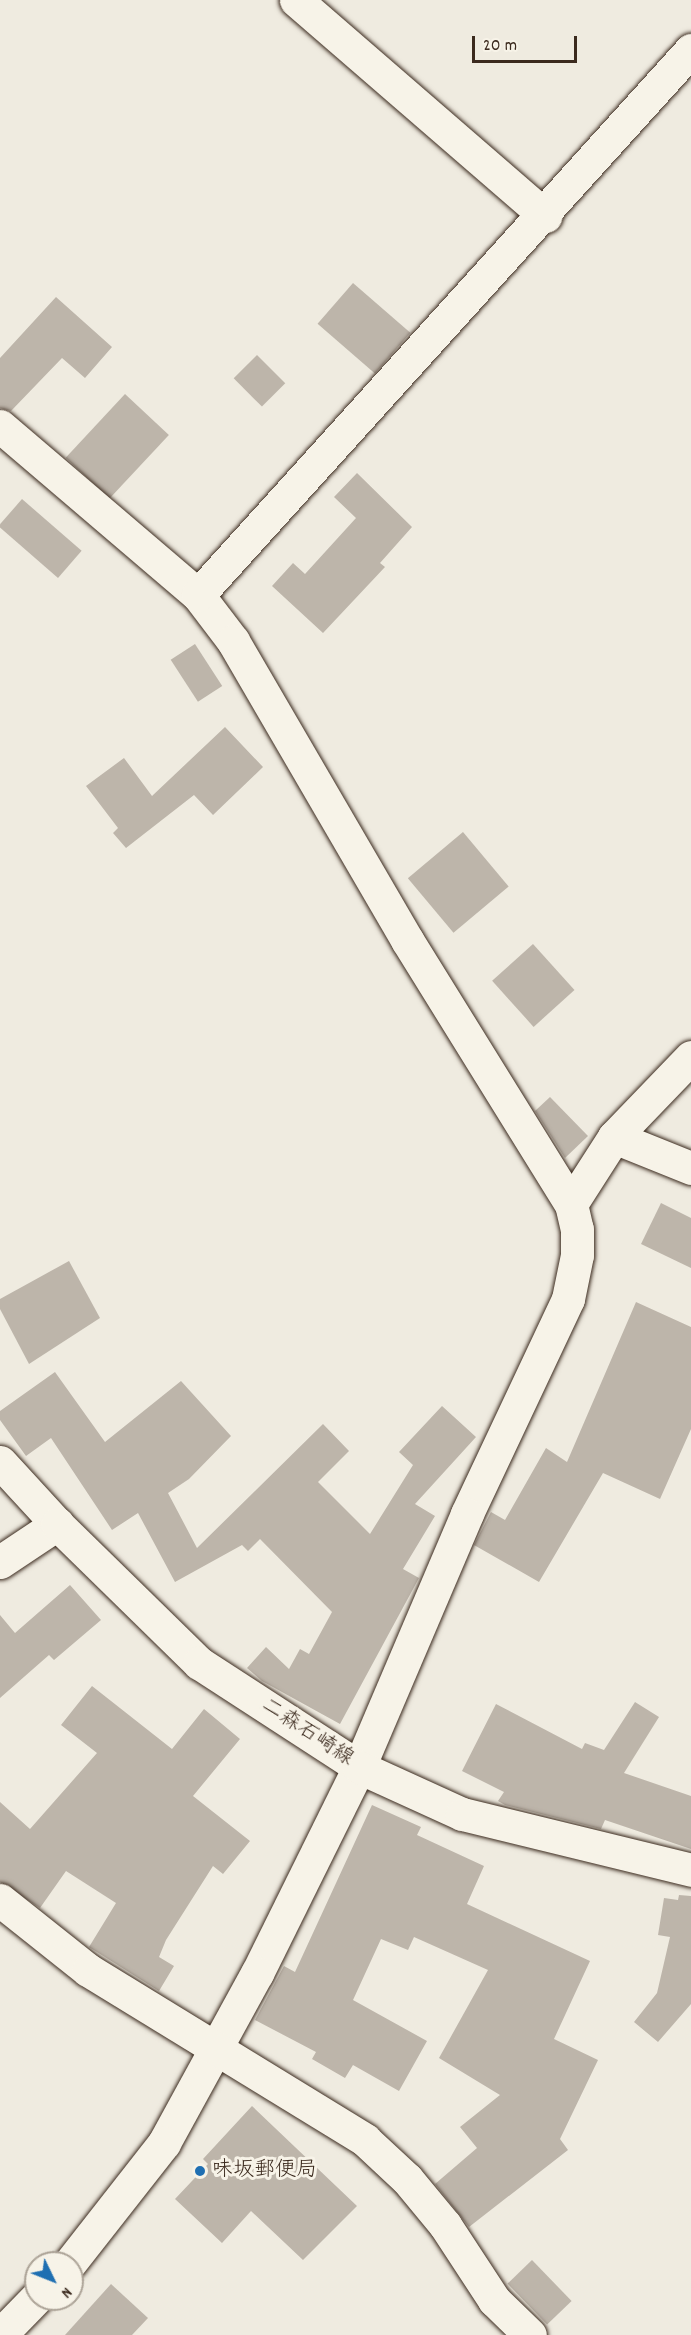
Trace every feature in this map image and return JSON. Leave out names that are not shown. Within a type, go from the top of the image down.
[{"type":"street","points":[[296,0],[545,216]]},
{"type":"street","points":[[198,595],[545,216],[691,50]]},
{"type":"street","points":[[0,426],[198,595],[249,664],[389,909],[571,1204],[577,1255],[568,1299],[467,1514],[359,1767],[216,2051],[164,2143],[79,2251]]},
{"type":"street","points":[[571,1204],[614,1137],[691,1057]]},
{"type":"street","points":[[614,1137],[691,1168]]},
{"type":"street","name":"二森石崎線","points":[[0,1462],[57,1524],[199,1663],[359,1767],[462,1814],[691,1870]]},
{"type":"street","points":[[0,1562],[57,1524]]},
{"type":"street","points":[[0,1900],[88,1970],[216,2051],[365,2140],[407,2179],[445,2225],[494,2300],[530,2335]]},
{"type":"street","points":[[0,2335],[24,2310]]},
{"type":"building","points":[[353,283],[410,333],[375,374],[318,324]]},
{"type":"building","points":[[56,297],[112,347],[85,378],[62,358],[11,411],[0,408],[0,358]]},
{"type":"building","points":[[257,355],[285,383],[262,407],[234,378]]},
{"type":"building","points":[[125,394],[169,435],[110,499],[66,458]]},
{"type":"building","points":[[357,473],[412,527],[380,563],[385,567],[323,633],[272,586],[293,563],[305,574],[356,518],[334,497]]},
{"type":"building","points":[[22,499],[82,551],[58,578],[0,528],[0,524]]},
{"type":"building","points":[[195,644],[222,686],[198,702],[171,660]]},
{"type":"building","points":[[225,727],[263,767],[213,815],[194,795],[126,848],[113,833],[118,828],[86,786],[124,758],[152,796]]},
{"type":"building","points":[[463,832],[509,886],[453,933],[408,878]]},
{"type":"building","points":[[533,944],[574,990],[534,1027],[492,981]]},
{"type":"building","points":[[550,1097],[588,1136],[565,1158],[535,1111]]},
{"type":"building","points":[[661,1203],[691,1218],[691,1268],[641,1244]]},
{"type":"building","points":[[69,1261],[100,1318],[29,1364],[0,1309],[0,1299]]},
{"type":"building","points":[[636,1302],[691,1327],[691,1429],[660,1499],[603,1473],[539,1582],[474,1545],[491,1512],[505,1520],[546,1448],[567,1462]]},
{"type":"building","points":[[55,1372],[105,1442],[181,1381],[231,1436],[189,1479],[168,1493],[197,1548],[323,1424],[349,1451],[318,1482],[370,1534],[413,1465],[399,1452],[442,1406],[476,1437],[415,1504],[435,1516],[403,1569],[419,1578],[340,1724],[262,1681],[247,1668],[266,1647],[289,1669],[300,1649],[309,1654],[332,1612],[260,1539],[248,1551],[242,1545],[175,1582],[138,1513],[112,1530],[51,1438],[26,1456],[0,1420],[0,1411]]},
{"type":"building","points":[[70,1585],[101,1620],[54,1660],[49,1655],[0,1698],[0,1615],[15,1633]]},
{"type":"building","points":[[92,1686],[172,1749],[204,1709],[240,1739],[193,1796],[250,1841],[223,1874],[213,1866],[166,1940],[159,1957],[174,1966],[159,1991],[89,1947],[116,1903],[66,1871],[40,1908],[0,1882],[0,1802],[30,1829],[97,1753],[61,1725]]},
{"type":"building","points":[[635,1702],[659,1717],[624,1773],[691,1796],[691,1849],[605,1820],[601,1829],[505,1805],[498,1801],[504,1792],[462,1771],[496,1704],[582,1749],[585,1743],[604,1750]]},
{"type":"building","points":[[372,1805],[421,1827],[417,1835],[484,1866],[467,1904],[590,1961],[554,2039],[598,2060],[560,2139],[568,2150],[469,2227],[435,2184],[477,2148],[460,2127],[500,2095],[439,2058],[488,1970],[414,1937],[408,1950],[381,1939],[353,2000],[427,2041],[399,2091],[353,2065],[345,2078],[312,2059],[316,2052],[255,2020],[284,1966],[295,1972]]},
{"type":"building","points":[[679,1895],[691,1896],[691,2004],[658,2042],[634,2022],[657,1993],[670,1937],[658,1935],[664,1898],[678,1900]]},
{"type":"building","points":[[252,2106],[357,2206],[303,2260],[251,2211],[222,2243],[175,2199],[208,2164],[203,2159]]},
{"type":"building","points":[[532,2260],[572,2301],[547,2325],[508,2284]]},
{"type":"building","points":[[111,2284],[148,2318],[132,2335],[65,2335]]},
{"type":"place","name":"味坂郵便局","points":[[200,2171]]}]
